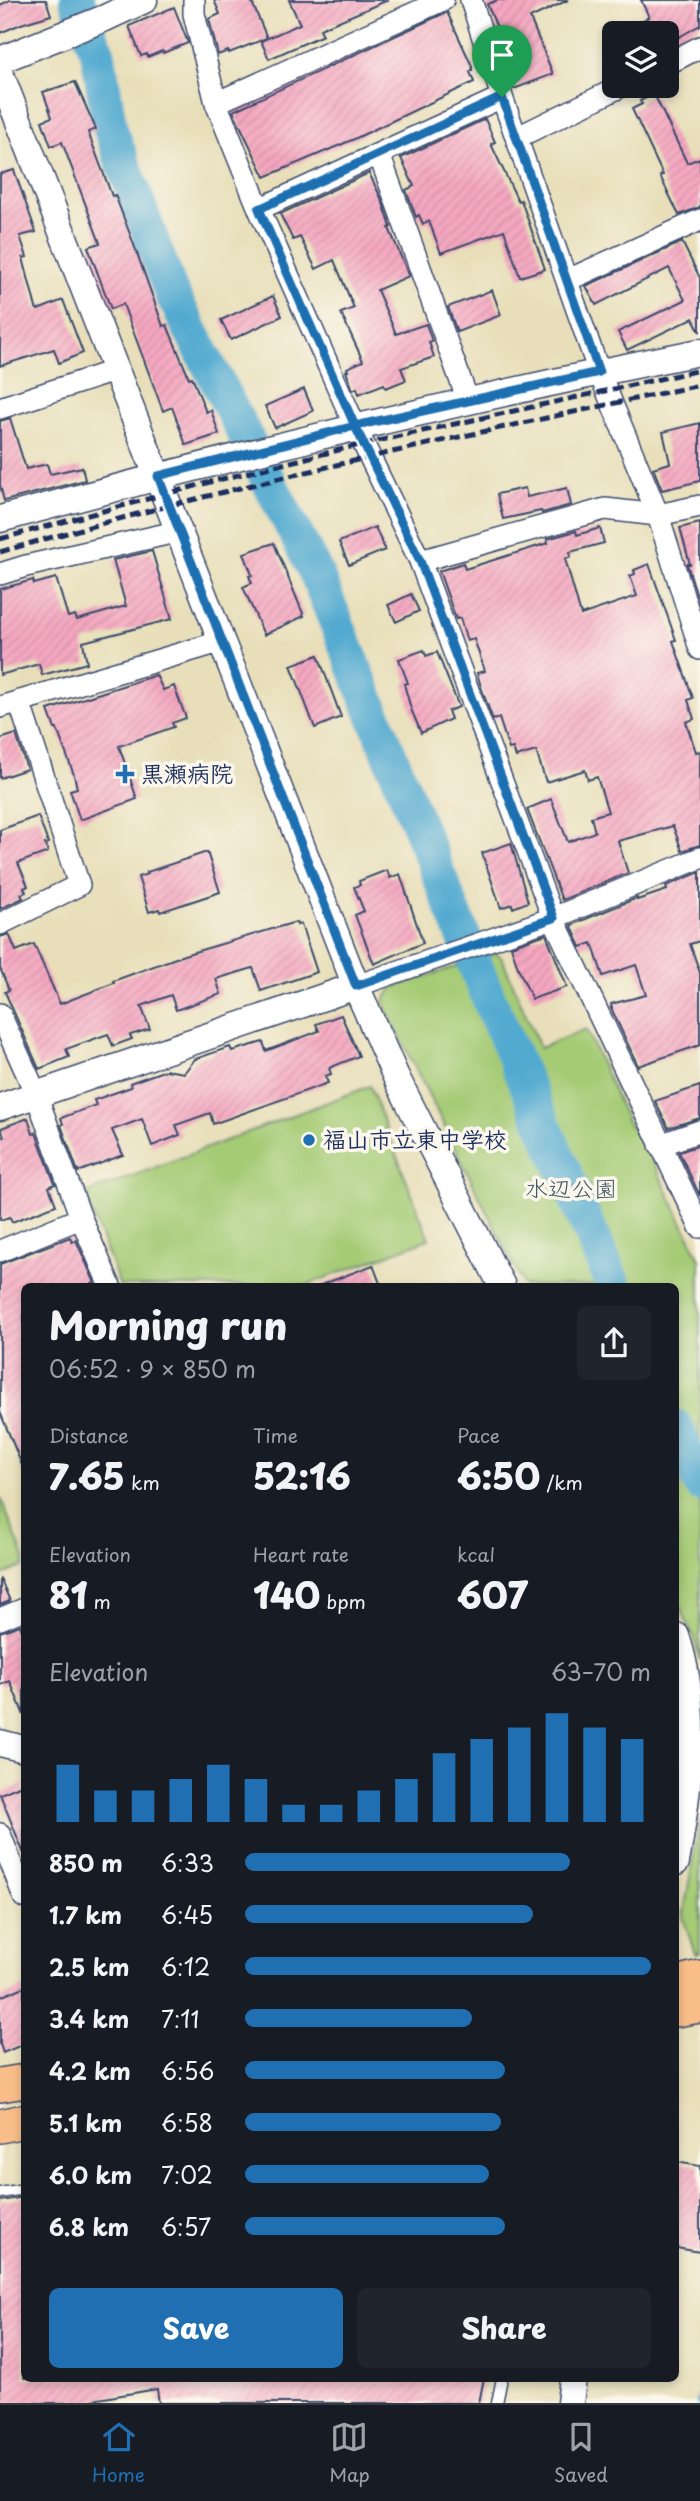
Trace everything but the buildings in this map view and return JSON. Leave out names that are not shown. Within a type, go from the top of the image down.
[{"type":"highway","points":[[679,1982],[700,1977]]},
{"type":"highway","points":[[679,2010],[700,2006]]},
{"type":"highway","points":[[0,2085],[21,2082]]},
{"type":"highway","points":[[0,2126],[21,2122]]},
{"type":"street","points":[[0,60],[74,29],[101,13],[144,0]]},
{"type":"street","points":[[194,0],[194,14],[216,103],[259,209],[355,426],[420,561],[554,918],[700,1227]]},
{"type":"street","points":[[216,103],[443,0]]},
{"type":"street","points":[[471,0],[502,97],[599,372],[658,516],[700,649]]},
{"type":"street","points":[[679,58],[700,47]]},
{"type":"street","points":[[0,73],[356,986],[396,1077],[500,1283]]},
{"type":"street","points":[[517,137],[602,96]]},
{"type":"street","points":[[259,209],[502,97]]},
{"type":"street","points":[[379,153],[468,401]]},
{"type":"street","points":[[568,280],[700,220]]},
{"type":"street","points":[[0,519],[355,426],[700,352]]},
{"type":"street","points":[[0,408],[117,370]]},
{"type":"street","points":[[420,561],[605,509],[658,516],[700,506]]},
{"type":"street","points":[[0,574],[180,531]]},
{"type":"street","points":[[0,924],[79,885],[9,704],[223,641]]},
{"type":"street","points":[[0,1107],[554,918],[700,858]]},
{"type":"street","points":[[0,1014],[36,1094],[81,1218],[109,1283]]},
{"type":"street","points":[[660,1145],[700,1131]]},
{"type":"street","points":[[0,1251],[81,1218]]},
{"type":"street","points":[[0,1619],[21,1610]]},
{"type":"street","points":[[679,1642],[684,1653],[694,1701],[694,1746],[682,1793],[679,1828]]},
{"type":"street","points":[[0,1743],[21,1748]]},
{"type":"street","points":[[0,1834],[21,1889]]},
{"type":"street","points":[[570,2403],[573,2382]]},
{"type":"lane","points":[[0,2193],[21,2190]]},
{"type":"lane","points":[[497,2403],[501,2382]]},
{"type":"green space","name":"水辺公園","points":[[496,953],[502,958],[540,1048],[586,1029],[628,1123],[645,1145],[700,1259],[700,1661],[694,1637],[679,1604],[679,1283],[523,1283],[383,1003],[392,988]]},
{"type":"green space","name":"福山市立東中学校","points":[[370,1086],[429,1239],[312,1283],[119,1283],[85,1194]]},
{"type":"green space","points":[[0,1496],[21,1550],[21,1567],[0,1576]]},
{"type":"green space","points":[[700,1819],[700,1953],[695,1954],[683,1917]]},
{"type":"waterway","points":[[77,0],[98,54],[110,128],[171,292],[317,575],[491,1004],[613,1283]]},
{"type":"waterway","points":[[679,1434],[700,1484]]},
{"type":"waterway","points":[[698,2403],[700,2394]]},
{"type":"railway","points":[[0,539],[355,446],[700,370]]},
{"type":"railway","points":[[0,552],[261,483],[700,385]]},
{"type":"place","name":"黒瀬病院","points":[[125,774]]},
{"type":"place","name":"福山市立東中学校","points":[[309,1140]]},
{"type":"route","points":[[502,97],[259,209],[355,426],[158,476],[356,986],[554,918],[420,561],[355,426],[599,372],[502,97]]}]
